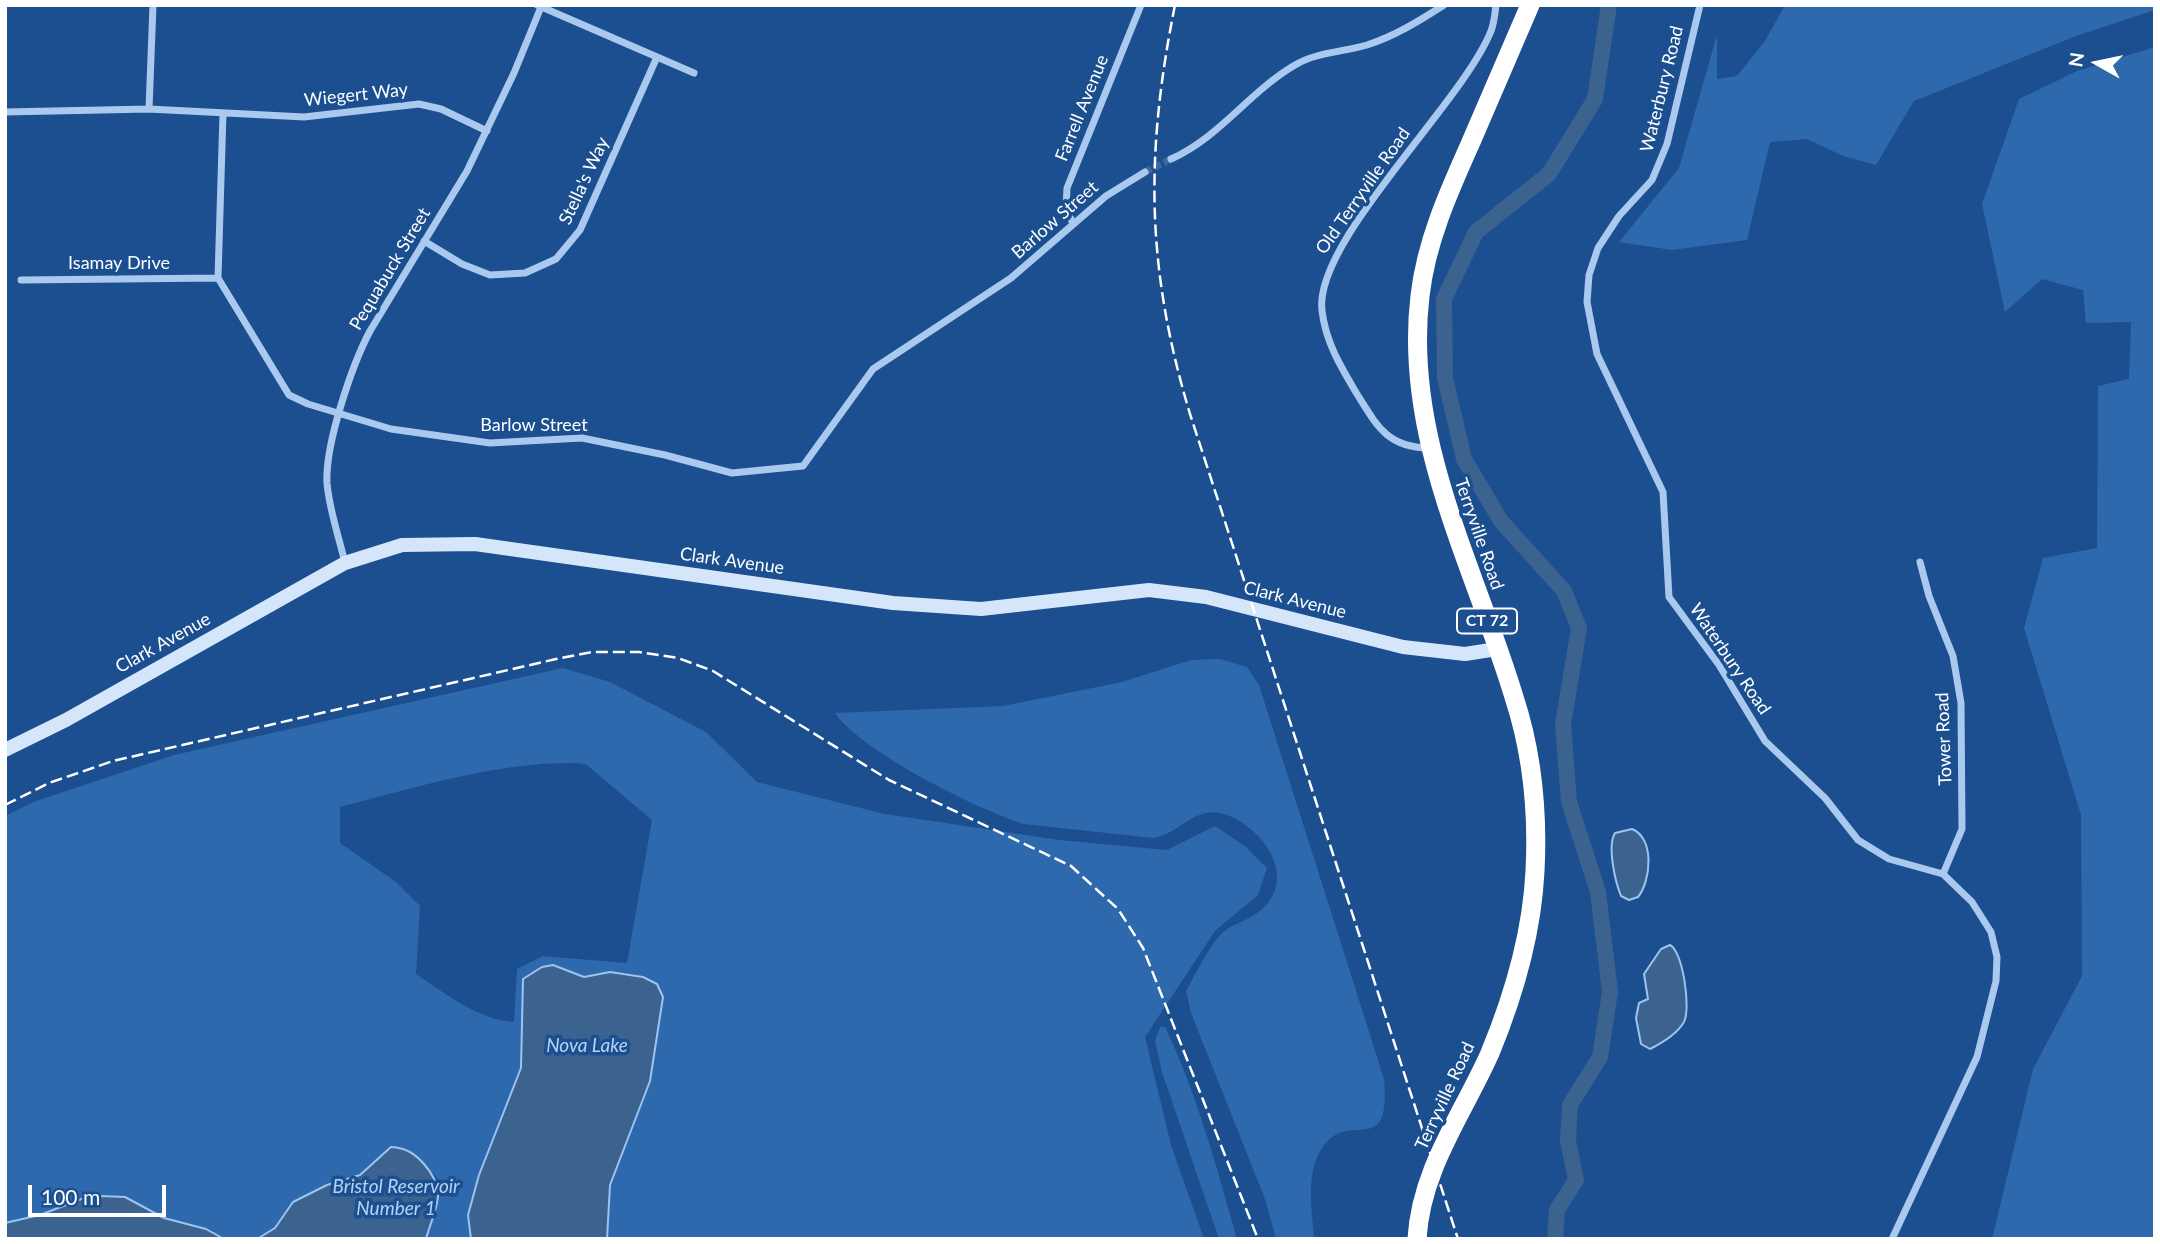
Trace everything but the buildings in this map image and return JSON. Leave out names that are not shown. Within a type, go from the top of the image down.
[{"type":"highway","name":"Terryville Road","points":[[1417,1239],[1418,1216],[1441,1145],[1489,1053],[1524,956],[1532,897],[1536,840],[1531,777],[1517,708],[1430,448],[1419,399],[1416,345],[1426,261],[1452,185],[1530,5]]},
{"type":"main road","name":"Clark Avenue","points":[[5,750],[66,720],[345,563],[402,545],[475,544],[893,603],[981,608],[1149,590],[1206,597],[1416,649],[1465,654],[1497,649]]},
{"type":"street","points":[[149,110],[153,5]]},
{"type":"street","name":"Farrell Avenue","points":[[1073,224],[1066,207],[1067,188],[1141,5]]},
{"type":"street","points":[[1171,159],[1203,142],[1258,93],[1296,64],[1313,56],[1366,45],[1406,29],[1444,5]]},
{"type":"street","name":"Old Terryville Road","points":[[1430,448],[1411,447],[1389,439],[1331,350],[1321,309],[1327,271],[1333,260],[1465,74],[1491,31],[1496,5]]},
{"type":"street","name":"Waterbury Road","points":[[1700,5],[1667,145],[1652,180],[1619,216],[1598,248],[1589,275],[1587,302],[1597,354],[1663,492],[1669,597],[1719,665],[1765,741],[1825,798],[1858,840],[1889,859],[1943,874],[1972,902],[1991,932],[1997,957],[1996,981],[1977,1057],[1892,1239]]},
{"type":"street","points":[[539,6],[694,73]]},
{"type":"street","name":"Pequabuck Street","points":[[345,563],[327,482],[328,460],[365,339],[467,171],[487,131],[539,6]]},
{"type":"street","name":"Stella's Way","points":[[424,241],[462,264],[490,275],[525,274],[555,259],[582,225],[657,57]]},
{"type":"street","name":"Wiegert Way","points":[[223,113],[304,117],[419,104],[441,109],[487,131]]},
{"type":"street","points":[[5,112],[149,110],[223,113],[218,278]]},
{"type":"street","name":"Barlow Street","points":[[218,278],[289,395],[340,414],[391,429],[490,443],[582,438],[665,455],[732,474],[803,466],[873,369],[1011,278],[1106,196],[1145,172]]},
{"type":"street","name":"Isamay Drive","points":[[21,280],[218,278]]},
{"type":"street","name":"Tower Road","points":[[1920,562],[1929,596],[1953,656],[1961,703],[1962,829],[1943,874]]},
{"type":"shaded area","points":[[1785,5],[2155,5],[2155,10],[2076,36],[1914,101],[1876,165],[1843,156],[1807,139],[1770,142],[1747,240],[1672,250],[1619,242],[1679,168],[1717,35],[1717,79],[1737,76],[1765,41]]},
{"type":"shaded area","points":[[2155,47],[2155,1239],[1992,1239],[2033,1069],[2082,976],[2081,815],[2024,628],[2043,558],[2097,548],[2098,386],[2129,379],[2131,322],[2086,323],[2083,290],[2042,279],[2005,312],[1982,204],[2019,99],[2077,71]]},
{"type":"shaded area","points":[[1219,659],[1247,667],[1259,685],[1384,1079],[1385,1103],[1382,1118],[1376,1126],[1336,1135],[1319,1153],[1311,1189],[1314,1239],[1276,1239],[1265,1199],[1191,1013],[1186,991],[1219,936],[1256,914],[1273,895],[1277,873],[1270,851],[1263,841],[1238,820],[1212,812],[1192,818],[1167,834],[1153,838],[1024,824],[922,778],[870,745],[849,729],[835,713],[1003,706],[1122,682],[1191,660]]},
{"type":"shaded area","points":[[563,668],[610,682],[706,732],[757,782],[885,814],[1059,840],[1167,850],[1215,826],[1246,847],[1267,868],[1258,895],[1215,931],[1145,1037],[1171,1145],[1204,1239],[426,1239],[437,1178],[412,1153],[392,1147],[360,1175],[327,1185],[293,1202],[275,1228],[257,1239],[219,1237],[206,1229],[164,1218],[125,1197],[84,1198],[40,1215],[5,1223],[5,816],[33,802],[174,755]],"holes":[[[546,764],[587,765],[652,820],[627,963],[543,956],[517,969],[514,1022],[475,1011],[416,974],[420,906],[396,882],[340,843],[340,807],[487,771]]]},
{"type":"shaded area","points":[[1160,1027],[1165,1027],[1197,1105],[1237,1239],[1219,1239],[1162,1072],[1155,1041]]},
{"type":"water","points":[[1632,829],[1644,841],[1648,871],[1638,897],[1629,900],[1621,896],[1619,890],[1612,846],[1615,833]]},
{"type":"water","points":[[1670,945],[1675,949],[1682,969],[1686,1015],[1677,1030],[1650,1049],[1641,1044],[1636,1018],[1639,1003],[1648,999],[1644,974],[1661,949]]},
{"type":"water","name":"Nova Lake","points":[[553,965],[584,977],[610,972],[643,977],[657,984],[663,997],[650,1081],[610,1185],[607,1239],[471,1239],[468,1215],[479,1175],[521,1068],[523,979],[542,967]]},
{"type":"water","name":"Bristol Reservoir Number 1","points":[[391,1147],[405,1150],[417,1157],[436,1183],[438,1200],[426,1239],[257,1239],[275,1228],[293,1202],[327,1185],[360,1175]]},
{"type":"water","points":[[125,1197],[164,1218],[206,1229],[224,1239],[5,1239],[5,1223],[40,1215],[84,1198]]},
{"type":"waterway","points":[[1555,1239],[1557,1210],[1576,1180],[1568,1141],[1570,1105],[1600,1057],[1610,992],[1598,892],[1569,802],[1563,724],[1579,628],[1564,591],[1501,521],[1464,459],[1445,378],[1444,299],[1476,232],[1549,174],[1595,99],[1609,5]]},
{"type":"tunnel","points":[[1145,172],[1171,159]]},
{"type":"railway","points":[[1175,5],[1158,111],[1155,161],[1158,260],[1175,361],[1458,1239]]},
{"type":"railway","points":[[5,805],[49,783],[113,761],[556,659],[592,652],[639,652],[678,658],[713,671],[889,780],[1071,866],[1118,909],[1143,948],[1258,1239]]}]
